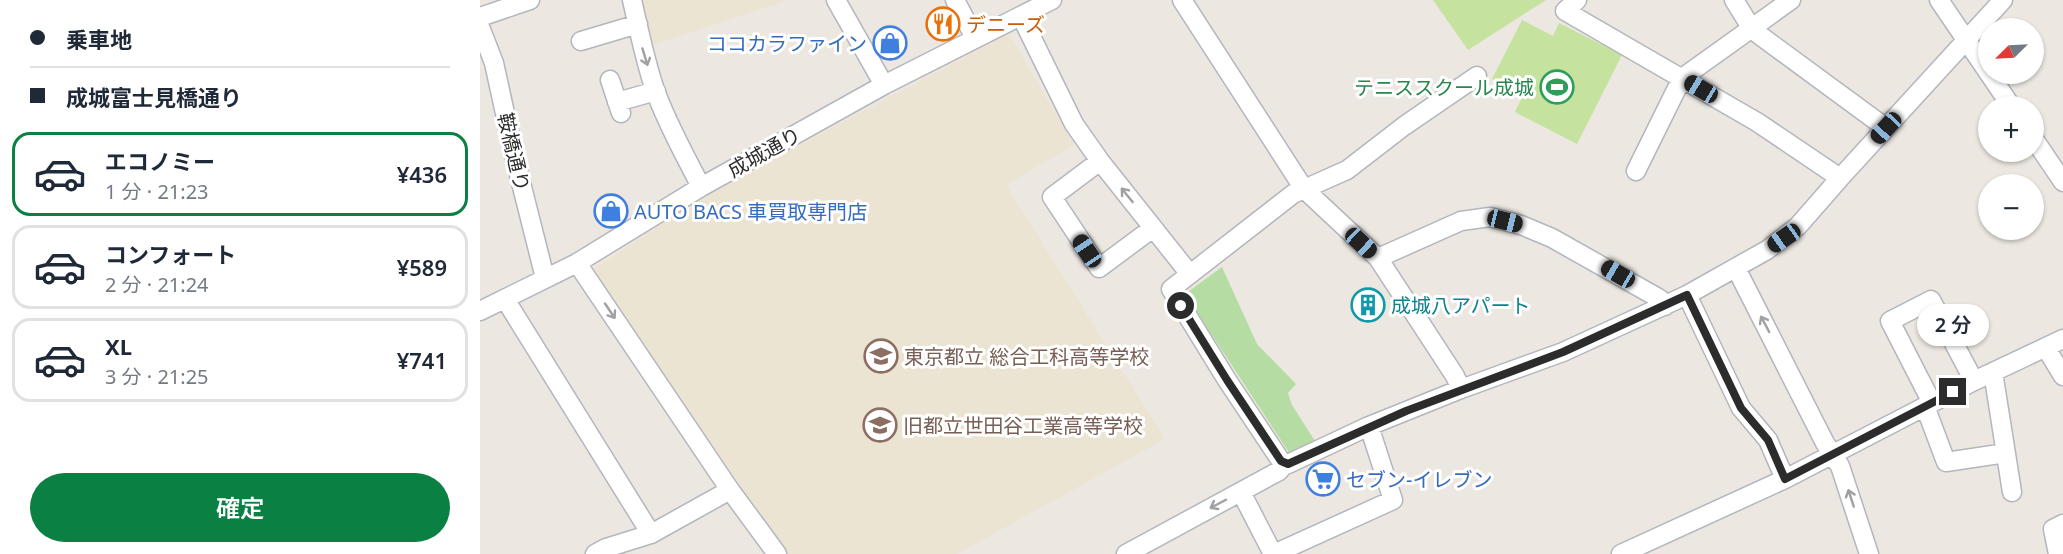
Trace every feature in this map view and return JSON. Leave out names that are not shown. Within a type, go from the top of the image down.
[{"type":"street","points":[[480,17],[530,0]]},
{"type":"street","points":[[632,0],[656,91],[670,126],[701,187]]},
{"type":"street","points":[[836,0],[884,85]]},
{"type":"street","points":[[955,0],[975,38]]},
{"type":"street","name":"成城通り","points":[[480,311],[577,263],[701,187],[884,85],[1052,0]]},
{"type":"street","points":[[1182,0],[1304,189],[1378,258],[1455,376],[1461,389]]},
{"type":"street","points":[[1577,0],[1565,11],[1757,122],[1840,178]]},
{"type":"street","points":[[1734,0],[1752,28],[1886,128]]},
{"type":"street","points":[[1636,171],[1682,78],[1791,0]]},
{"type":"street","points":[[1939,0],[2004,96]]},
{"type":"street","points":[[1126,554],[1279,471],[1285,464],[1369,426],[1563,352],[1687,295],[1767,250],[1798,226],[2003,0]]},
{"type":"street","points":[[1021,15],[1074,124],[1100,161],[1189,273]]},
{"type":"street","points":[[581,41],[638,24]]},
{"type":"street","name":"鞍橋通り","points":[[480,27],[494,63],[545,278]]},
{"type":"street","points":[[1285,464],[1227,380],[1171,289],[1293,194],[1347,170],[1404,126],[1477,76]]},
{"type":"street","points":[[610,80],[619,107],[656,91]]},
{"type":"street","points":[[2044,154],[2063,182]]},
{"type":"street","points":[[1100,161],[1052,197],[1099,268],[1153,228]]},
{"type":"street","points":[[1378,258],[1461,221],[1490,217],[1521,225],[1552,238],[1660,299],[1665,306]]},
{"type":"street","points":[[577,263],[730,490],[777,554]]},
{"type":"street","points":[[1736,267],[1825,443],[1840,466],[1869,554]]},
{"type":"street","points":[[1687,295],[1741,408],[1768,440],[1785,479]]},
{"type":"street","points":[[505,299],[651,534]]},
{"type":"street","points":[[1974,381],[1931,300],[1890,321],[1928,405],[1946,462],[2006,453]]},
{"type":"street","points":[[1620,554],[1785,479],[1974,381],[2063,339]]},
{"type":"street","points":[[2046,348],[2063,376]]},
{"type":"street","points":[[1993,372],[2012,492]]},
{"type":"street","points":[[1241,492],[1273,554],[1393,500],[1369,426]]},
{"type":"street","points":[[595,554],[606,548],[651,534],[730,490]]},
{"type":"street","points":[[2058,554],[2053,529],[2063,524]]},
{"type":"shaded area","points":[[640,0],[789,0],[652,45]]},
{"type":"shaded area","name":"東京都立 総合工科高等学校","points":[[1009,34],[1074,145],[1006,185],[1165,439],[957,554],[785,554],[738,480],[588,273],[706,194]]},
{"type":"green space","points":[[1433,0],[1546,0],[1468,50]]},
{"type":"green space","name":"テニススクール成城","points":[[1522,20],[1553,36],[1559,23],[1622,55],[1577,144],[1515,112],[1523,95],[1492,79]]},
{"type":"green space","points":[[1222,267],[1257,344],[1296,384],[1288,393],[1292,405],[1315,441],[1290,454],[1185,294]]},
{"type":"place","name":"デニーズ","points":[[943,24]]},
{"type":"place","name":"ココカラファイン","points":[[890,43]]},
{"type":"place","name":"テニススクール成城","points":[[1557,87]]},
{"type":"place","name":"AUTO BACS 車買取専門店","points":[[611,211]]},
{"type":"place","name":"成城八アパート","points":[[1368,305]]},
{"type":"place","name":"東京都立 総合工科高等学校","points":[[881,356]]},
{"type":"place","name":"旧都立世田谷工業高等学校","points":[[880,425]]},
{"type":"place","name":"セブン-イレブン","points":[[1323,479]]},
{"type":"route","points":[[1181,306],[1227,380],[1285,464],[1406,411],[1563,352],[1687,295],[1741,408],[1768,440],[1785,479],[1953,392]]}]
